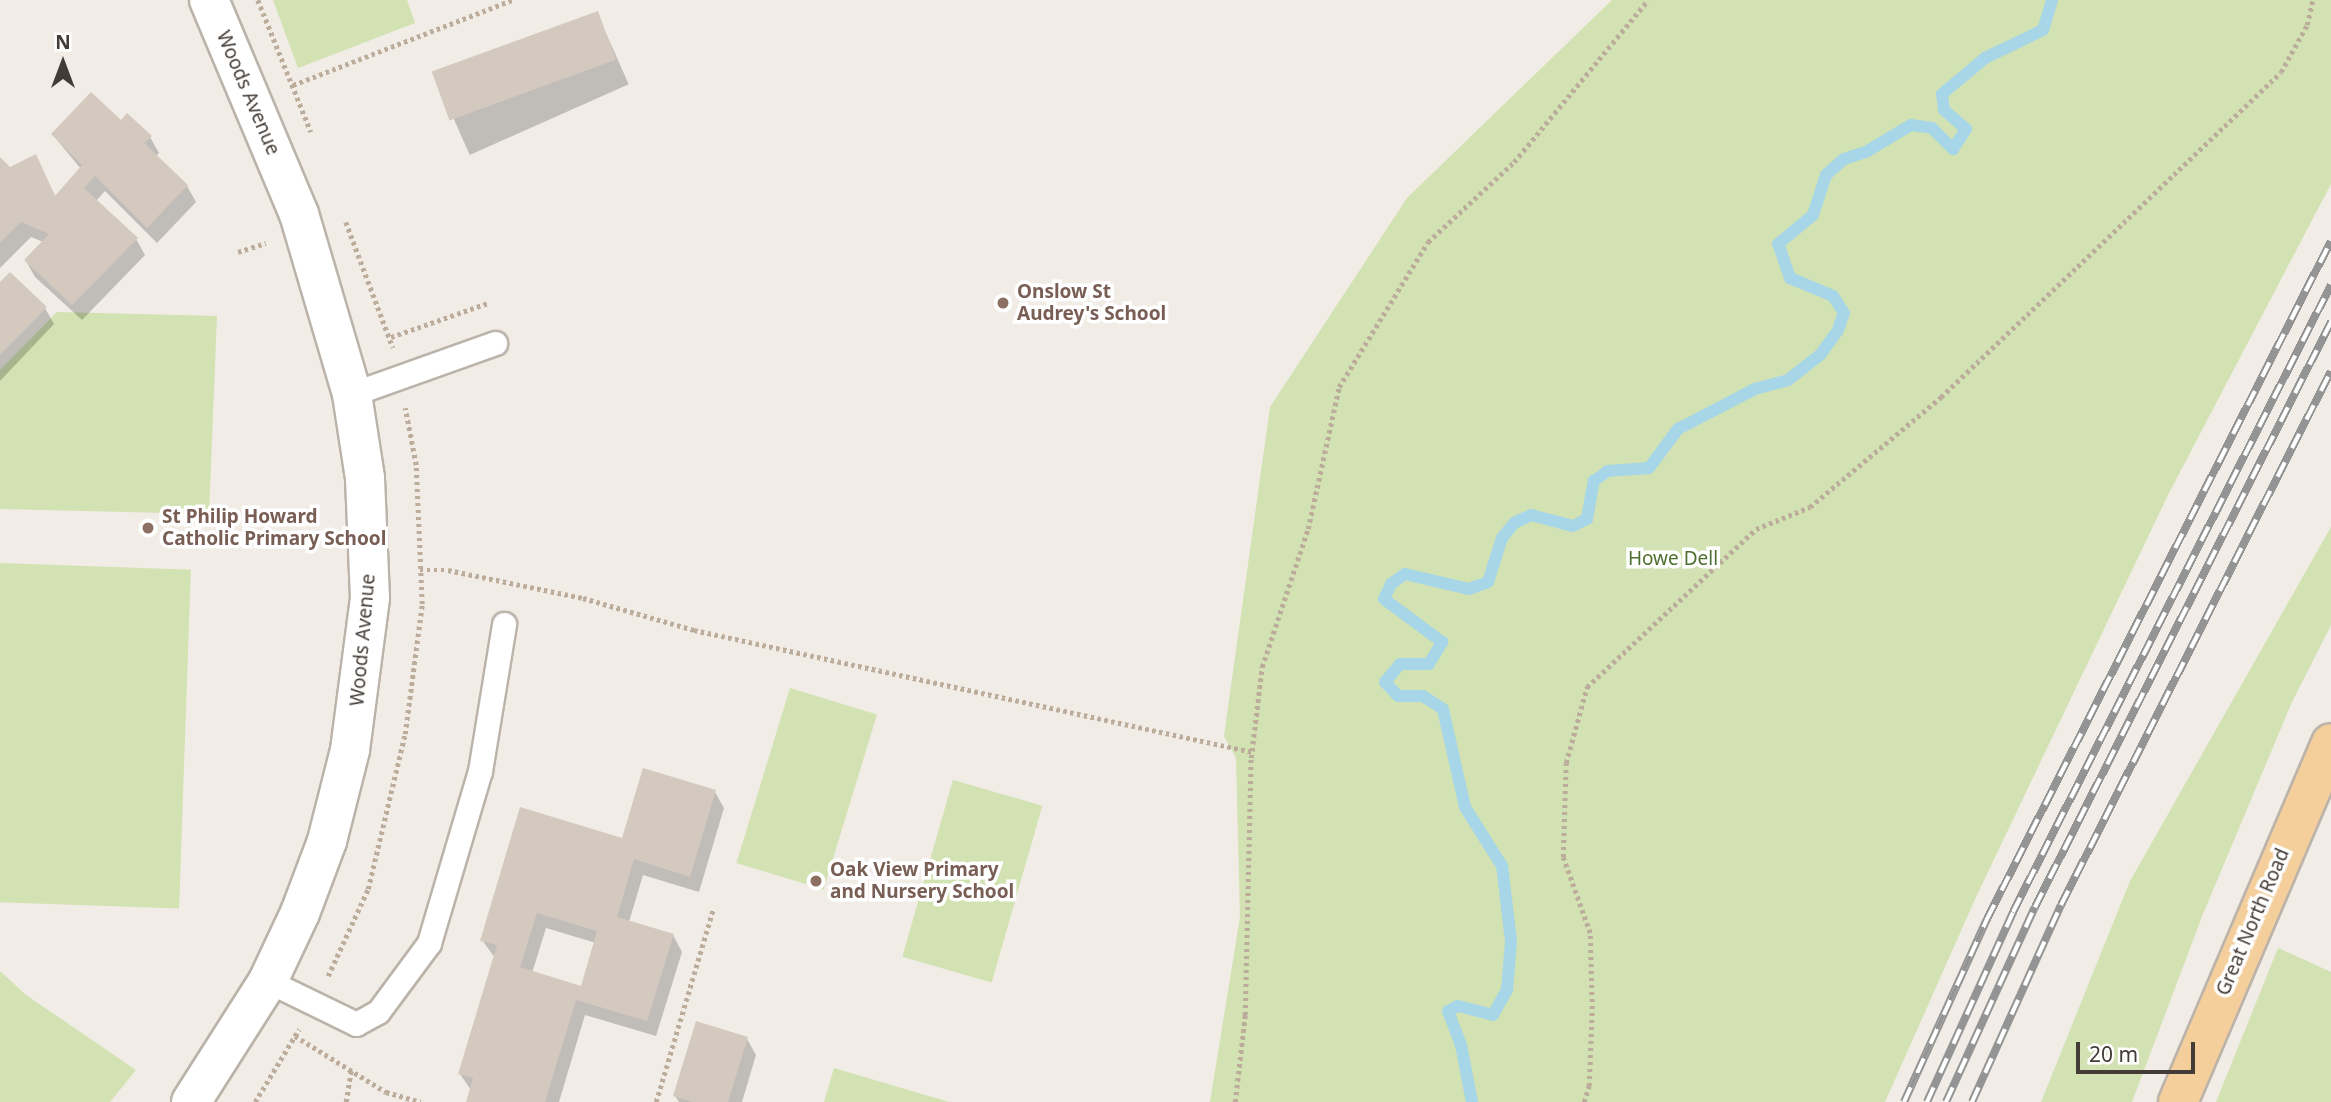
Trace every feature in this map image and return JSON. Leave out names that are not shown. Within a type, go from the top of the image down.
[{"type":"main road","name":"Great North Road","points":[[2178,1102],[2331,743]]},
{"type":"street","name":"Woods Avenue","points":[[191,1102],[268,981],[300,913],[327,841],[350,750],[364,663],[370,538],[352,394],[299,214],[209,0]]},
{"type":"lane","points":[[352,394],[495,344]]},
{"type":"lane","points":[[268,981],[356,1024],[377,1012],[429,943],[480,771],[504,624]]},
{"type":"path","points":[[258,0],[313,137]]},
{"type":"path","points":[[293,85],[512,0]]},
{"type":"path","points":[[1235,1102],[1245,1014],[1252,752],[1262,667],[1307,529],[1339,387],[1428,242],[1514,162],[1648,0]]},
{"type":"path","points":[[1584,1102],[1589,1086],[1591,933],[1563,857],[1566,763],[1587,687],[1756,528],[1810,507],[1941,397],[2281,72],[2307,25],[2313,0]]},
{"type":"path","points":[[238,252],[266,244],[264,235]]},
{"type":"path","points":[[391,337],[488,303]]},
{"type":"path","points":[[420,570],[448,570],[583,598],[694,630],[1252,752]]},
{"type":"path","points":[[656,1102],[713,909]]},
{"type":"path","points":[[256,1102],[314,1003]]},
{"type":"path","points":[[295,1036],[386,1092],[421,1102]]},
{"type":"path","points":[[346,1102],[351,1070]]},
{"type":"green space","points":[[273,0],[407,0],[415,23],[298,68]]},
{"type":"green space","name":"Howe Dell","points":[[1612,0],[2331,0],[2331,184],[2168,495],[1976,897],[1885,1102],[1210,1102],[1240,917],[1236,758],[1224,736],[1270,407],[1407,198]]},
{"type":"green space","points":[[57,312],[217,316],[209,514],[0,509],[0,370]]},
{"type":"green space","points":[[2331,527],[2331,625],[2292,702],[2203,914],[2132,1102],[2041,1102],[2130,881]]},
{"type":"green space","points":[[0,563],[191,570],[179,908],[0,902]]},
{"type":"green space","points":[[790,688],[877,715],[824,890],[736,863]]},
{"type":"green space","points":[[953,780],[1042,806],[992,983],[902,957]]},
{"type":"green space","points":[[2278,948],[2331,972],[2331,1102],[2216,1102]]},
{"type":"green space","points":[[0,971],[26,995],[136,1070],[110,1102],[0,1102]]},
{"type":"green space","points":[[834,1068],[949,1102],[824,1102]]},
{"type":"building","points":[[598,11],[616,60],[449,120],[432,72]]},
{"type":"building","points":[[91,92],[121,120],[127,113],[152,136],[144,143],[188,185],[147,228],[95,176],[84,188],[138,238],[72,305],[24,260],[49,234],[21,222],[0,243],[0,157],[10,167],[36,154],[55,196],[82,165],[51,134]]},
{"type":"building","points":[[10,272],[47,307],[0,355],[0,282]]},
{"type":"building","points":[[643,768],[716,790],[690,877],[634,859],[617,917],[674,934],[647,1021],[576,1000],[545,1102],[466,1102],[473,1078],[458,1074],[497,945],[480,941],[520,807],[622,838]],"holes":[[[537,913],[597,931],[581,986],[520,967]]]},
{"type":"building","points":[[696,1021],[748,1037],[728,1102],[693,1102],[673,1096]]},
{"type":"waterway","points":[[1472,1102],[1461,1045],[1448,1011],[1458,1006],[1493,1015],[1507,990],[1511,941],[1502,866],[1465,807],[1443,709],[1423,696],[1398,696],[1385,682],[1400,664],[1429,664],[1442,642],[1384,599],[1391,584],[1405,574],[1469,589],[1488,582],[1502,538],[1514,523],[1531,515],[1573,526],[1587,519],[1594,481],[1608,471],[1649,468],[1678,429],[1755,389],[1788,380],[1820,355],[1838,330],[1844,313],[1833,296],[1790,278],[1778,244],[1813,215],[1826,175],[1844,159],[1866,152],[1911,125],[1932,128],[1953,149],[1966,129],[1944,110],[1942,94],[1985,58],[2043,30],[2052,0]]},
{"type":"railway","points":[[1904,1102],[1987,919],[2331,241]]},
{"type":"railway","points":[[1927,1102],[2013,912],[2331,285]]},
{"type":"railway","points":[[1946,1102],[2035,907],[2331,322]]},
{"type":"railway","points":[[1972,1102],[2061,905],[2331,371]]},
{"type":"place","name":"Onslow St Audrey's School","points":[[1003,303]]},
{"type":"place","name":"St Philip Howard Catholic Primary School","points":[[148,528]]},
{"type":"place","name":"Oak View Primary and Nursery School","points":[[816,881]]}]
